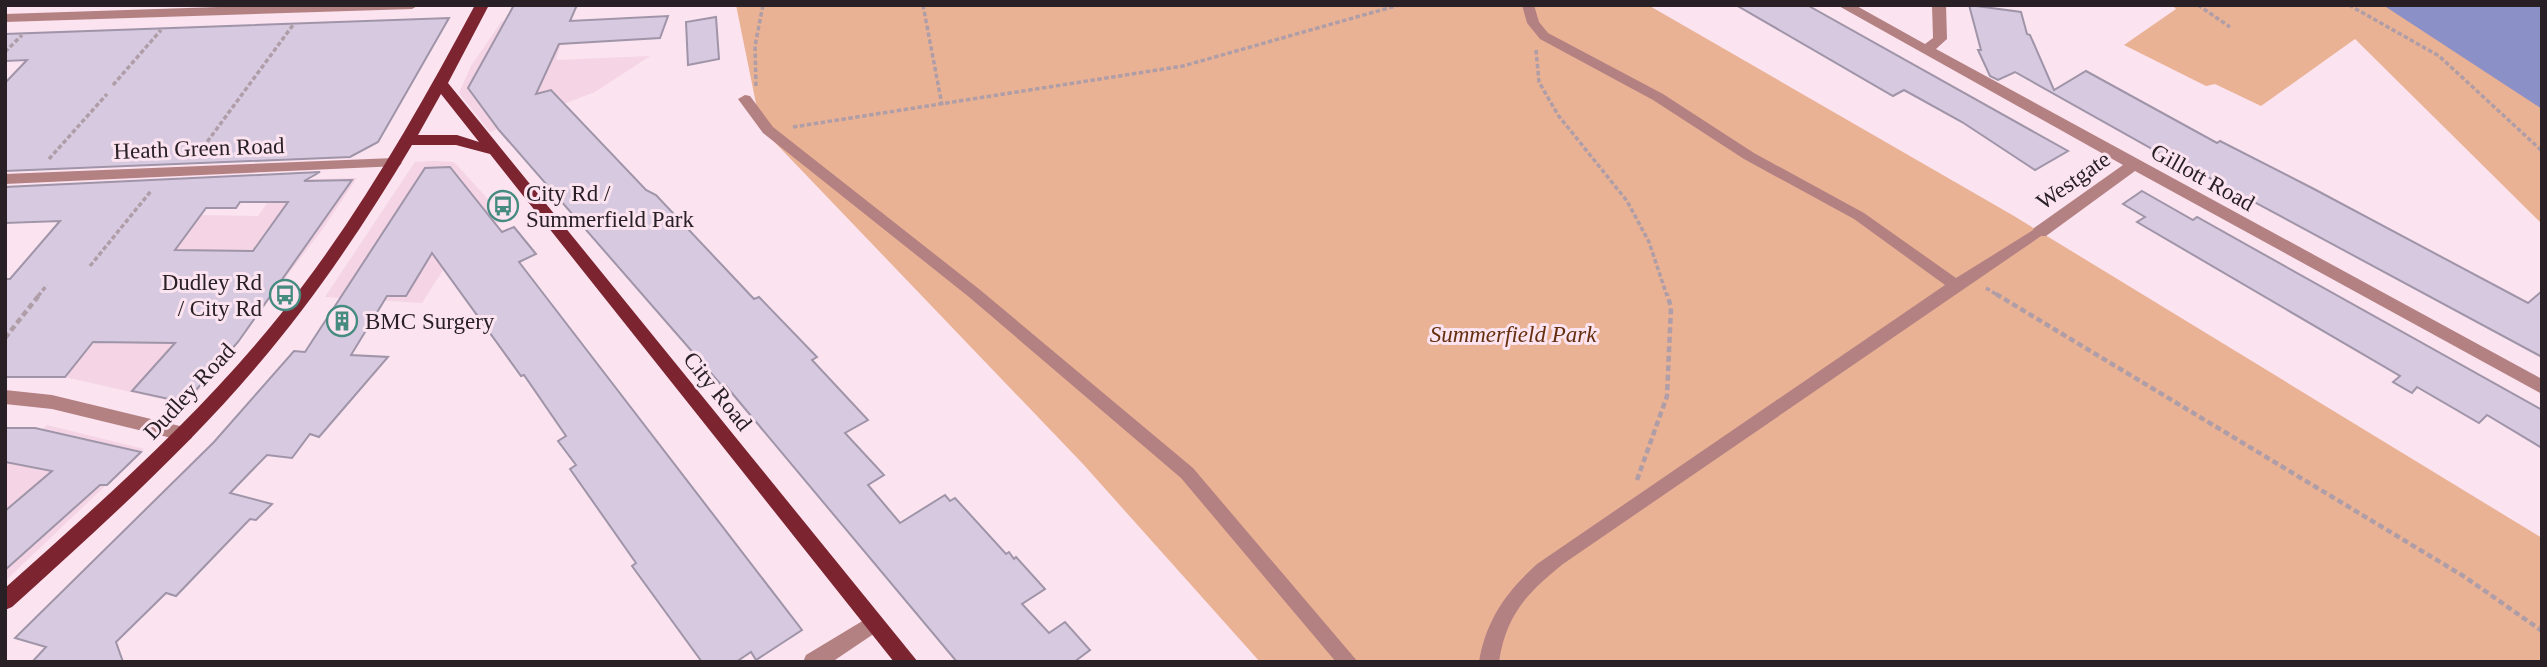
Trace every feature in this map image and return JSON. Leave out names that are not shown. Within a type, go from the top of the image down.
[{"type":"main road","name":"Dudley Road","points":[[5,601],[184,434],[252,360],[305,295],[409,140],[482,5]]},
{"type":"main road","name":"City Road","points":[[441,84],[907,662]]},
{"type":"main road","points":[[409,140],[457,140],[492,150]]},
{"type":"street","points":[[5,18],[412,5]]},
{"type":"street","name":"Gillott Road","points":[[1844,5],[2542,387]]},
{"type":"street","points":[[1926,50],[1940,39],[1939,5]]},
{"type":"street","name":"Heath Green Road","points":[[5,179],[394,163]]},
{"type":"street","name":"Westgate","points":[[2040,232],[2133,165]]},
{"type":"street","points":[[5,397],[52,402],[184,434]]},
{"type":"street","points":[[814,662],[874,623]]},
{"type":"lane","points":[[1528,5],[1533,23],[1544,36],[1658,97],[1749,156],[1859,215],[1956,285]]},
{"type":"lane","points":[[751,97],[768,130],[974,293],[1187,473],[1348,662]]},
{"type":"lane","points":[[1489,662],[1501,616],[1516,594],[1557,559],[1956,285],[2040,232]]},
{"type":"path","points":[[751,97],[755,34],[763,5]]},
{"type":"path","points":[[923,5],[942,105]]},
{"type":"path","points":[[768,130],[1087,83],[1183,66],[1399,5]]},
{"type":"path","points":[[2198,5],[2231,27]]},
{"type":"path","points":[[2349,5],[2439,56],[2542,151]]},
{"type":"path","points":[[186,171],[306,8]]},
{"type":"path","points":[[113,85],[177,12]]},
{"type":"path","points":[[1533,23],[1539,82],[1558,115],[1627,201],[1649,242],[1671,307],[1667,396],[1627,511]]},
{"type":"path","points":[[32,178],[107,94]]},
{"type":"path","points":[[90,266],[166,172]]},
{"type":"path","points":[[5,338],[47,285]]},
{"type":"path","points":[[1956,285],[1987,288],[2465,577],[2542,631]]},
{"type":"shaded area","points":[[569,18],[556,60],[650,56],[595,92],[490,132],[459,93],[471,66],[502,21]]},
{"type":"shaded area","points":[[415,162],[454,162],[508,221],[471,226],[422,303],[325,297]]},
{"type":"shaded area","points":[[357,178],[322,230],[188,405],[65,377],[91,345],[99,342],[201,215],[258,216],[283,180]]},
{"type":"shaded area","points":[[47,425],[144,449],[5,581],[5,462]]},
{"type":"green space","name":"Summerfield Park","points":[[736,5],[1648,5],[2014,216],[2542,538],[2542,662],[1260,662],[1083,464],[761,128]]},
{"type":"green space","points":[[2172,5],[2542,5],[2542,224],[2355,39],[2261,106],[2215,84],[2206,86],[2124,45],[2176,9]]},
{"type":"water","points":[[2383,5],[2542,5],[2542,109]]},
{"type":"building","points":[[514,5],[577,5],[570,21],[668,16],[660,38],[559,44],[536,94],[551,90],[646,190],[656,195],[754,299],[759,297],[817,357],[812,360],[868,420],[845,433],[884,475],[868,485],[900,523],[945,495],[950,501],[955,498],[1006,554],[1009,552],[1014,559],[1016,557],[1045,589],[1022,604],[1049,633],[1065,622],[1090,650],[1074,662],[957,662],[726,386],[723,387],[499,130],[468,88]]},
{"type":"building","points":[[1736,5],[1807,5],[2068,151],[2035,170],[1962,122],[1904,90],[1893,96]]},
{"type":"building","points":[[1969,5],[2021,12],[2027,34],[2030,35],[2054,90],[2086,71],[2217,143],[2220,141],[2314,189],[2528,303],[2542,291],[2542,357],[2163,155],[2015,72],[1998,80],[1990,76],[1978,50],[1981,50]]},
{"type":"building","points":[[716,17],[719,59],[688,65],[686,22]]},
{"type":"building","points":[[449,18],[378,142],[350,157],[5,171],[5,83],[27,60],[5,61],[5,34]]},
{"type":"building","points":[[450,167],[502,232],[514,227],[536,254],[519,262],[802,630],[756,660],[751,652],[736,662],[702,662],[632,566],[636,563],[570,469],[576,465],[558,441],[566,436],[524,375],[521,376],[432,253],[406,296],[387,296],[351,355],[388,357],[319,437],[310,434],[292,458],[267,455],[230,493],[272,504],[256,520],[250,519],[176,596],[166,593],[116,642],[123,662],[32,662],[46,647],[15,638],[214,442],[294,351],[305,352],[425,168]]},
{"type":"building","points":[[320,172],[304,181],[352,180],[238,342],[189,398],[178,401],[132,391],[175,343],[93,342],[65,377],[5,377],[5,279],[10,279],[60,221],[5,223],[5,187]],"holes":[[[240,202],[288,202],[253,251],[175,250],[206,208],[236,208]]]},
{"type":"building","points":[[2142,191],[2193,220],[2197,217],[2542,410],[2542,448],[2487,415],[2479,423],[2417,387],[2412,393],[2393,382],[2400,376],[2137,222],[2145,217],[2123,204]]},
{"type":"building","points":[[5,428],[35,428],[141,452],[107,485],[100,485],[5,570],[5,511],[52,471],[5,462]]},
{"type":"place","name":"City Rd / Summerfield Park","points":[[503,206]]},
{"type":"place","name":"Dudley Rd / City Rd","points":[[285,295]]},
{"type":"place","name":"BMC Surgery","points":[[342,321]]}]
